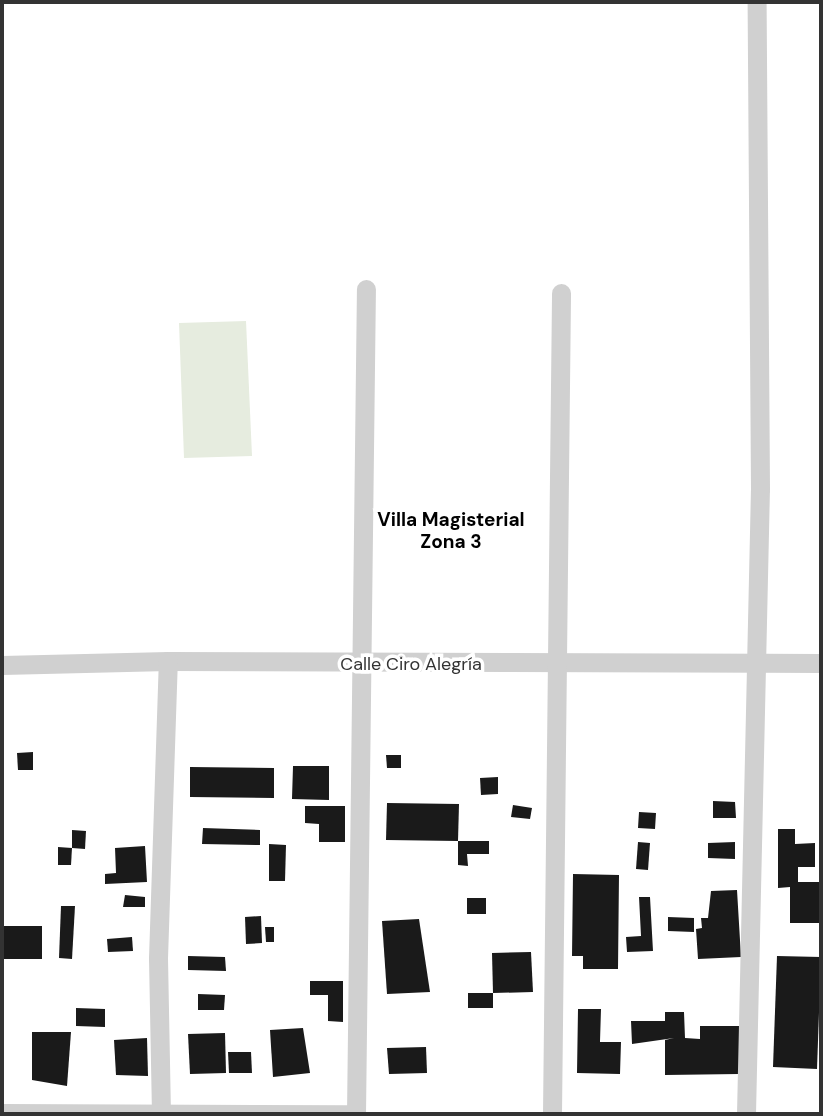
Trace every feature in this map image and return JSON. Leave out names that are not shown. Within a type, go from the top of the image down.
[{"type":"street","points":[[746,1114],[755,887],[755,664],[760,489],[757,2]]},
{"type":"street","points":[[356,1114],[359,664],[366,289]]},
{"type":"street","points":[[552,1114],[561,293]]},
{"type":"street","points":[[161,1113],[158,958],[168,661]]},
{"type":"street","name":"Calle Ciro Alegría","points":[[2,665],[168,661],[359,664],[821,663]]},
{"type":"street","points":[[2,1113],[348,1114]]},
{"type":"shaded area","points":[[246,321],[252,456],[184,458],[179,323]]},
{"type":"building","points":[[33,752],[33,770],[18,770],[17,753]]},
{"type":"building","points":[[386,755],[401,755],[401,768],[387,768]]},
{"type":"building","points":[[293,766],[329,766],[329,800],[292,799]]},
{"type":"building","points":[[190,767],[274,768],[274,798],[190,797]]},
{"type":"building","points":[[498,777],[498,794],[481,795],[480,778]]},
{"type":"building","points":[[713,801],[735,802],[736,818],[713,818]]},
{"type":"building","points":[[387,803],[459,804],[458,841],[386,840]]},
{"type":"building","points":[[513,805],[532,808],[530,819],[511,817]]},
{"type":"building","points":[[305,806],[345,806],[345,842],[319,842],[319,824],[305,823]]},
{"type":"building","points":[[639,812],[656,813],[655,829],[638,828]]},
{"type":"building","points":[[203,828],[260,830],[260,845],[202,844]]},
{"type":"building","points":[[778,829],[795,829],[795,844],[815,843],[815,867],[798,867],[798,882],[821,882],[821,923],[790,923],[790,887],[778,888]]},
{"type":"building","points":[[72,830],[86,831],[85,849],[72,848]]},
{"type":"building","points":[[458,841],[489,841],[489,854],[467,854],[468,866],[458,865]]},
{"type":"building","points":[[638,842],[650,843],[648,870],[636,869]]},
{"type":"building","points":[[735,842],[735,859],[708,858],[708,843]]},
{"type":"building","points":[[269,844],[286,845],[285,881],[269,881]]},
{"type":"building","points":[[145,846],[147,882],[105,884],[105,874],[116,873],[115,848]]},
{"type":"building","points":[[58,847],[72,848],[71,865],[58,865]]},
{"type":"building","points":[[573,874],[619,875],[618,969],[583,969],[583,956],[572,956]]},
{"type":"building","points":[[737,890],[741,957],[698,959],[696,929],[702,928],[701,918],[708,918],[711,891]]},
{"type":"building","points":[[125,895],[145,897],[145,907],[123,907]]},
{"type":"building","points":[[639,897],[650,897],[653,951],[627,952],[626,937],[641,936]]},
{"type":"building","points":[[467,898],[486,898],[486,914],[467,914]]},
{"type":"building","points":[[61,906],[75,906],[72,959],[59,958]]},
{"type":"building","points":[[261,916],[262,943],[246,944],[245,917]]},
{"type":"building","points":[[668,917],[694,918],[694,932],[668,931]]},
{"type":"building","points":[[419,919],[430,992],[387,994],[382,921]]},
{"type":"building","points":[[2,926],[42,926],[42,959],[2,959]]},
{"type":"building","points":[[265,927],[274,927],[274,942],[266,942]]},
{"type":"building","points":[[132,937],[133,951],[108,952],[107,939]]},
{"type":"building","points":[[531,952],[533,992],[493,993],[492,953]]},
{"type":"building","points":[[188,956],[225,957],[226,971],[188,970]]},
{"type":"building","points":[[777,956],[821,957],[817,1069],[773,1067]]},
{"type":"building","points":[[310,981],[343,981],[343,1022],[328,1021],[328,995],[310,995]]},
{"type":"building","points":[[468,993],[493,993],[493,1008],[468,1008]]},
{"type":"building","points":[[198,994],[225,995],[224,1010],[198,1010]]},
{"type":"building","points":[[76,1008],[105,1009],[105,1027],[76,1026]]},
{"type":"building","points":[[578,1009],[601,1009],[600,1042],[621,1042],[620,1074],[577,1073]]},
{"type":"building","points":[[665,1012],[684,1012],[685,1038],[700,1039],[700,1026],[739,1026],[739,1074],[665,1075],[665,1040],[674,1038],[632,1044],[631,1021],[665,1021]]},
{"type":"building","points":[[303,1028],[310,1073],[273,1077],[270,1030]]},
{"type":"building","points":[[32,1032],[71,1032],[67,1086],[32,1080]]},
{"type":"building","points":[[225,1033],[226,1073],[190,1074],[188,1034]]},
{"type":"building","points":[[147,1038],[148,1076],[116,1075],[114,1040]]},
{"type":"building","points":[[426,1047],[427,1073],[389,1074],[387,1048]]},
{"type":"building","points":[[228,1052],[251,1052],[252,1073],[229,1073]]},
{"type":"district","name":"Villa Magisterial Zona 3","points":[[451,531]]}]
